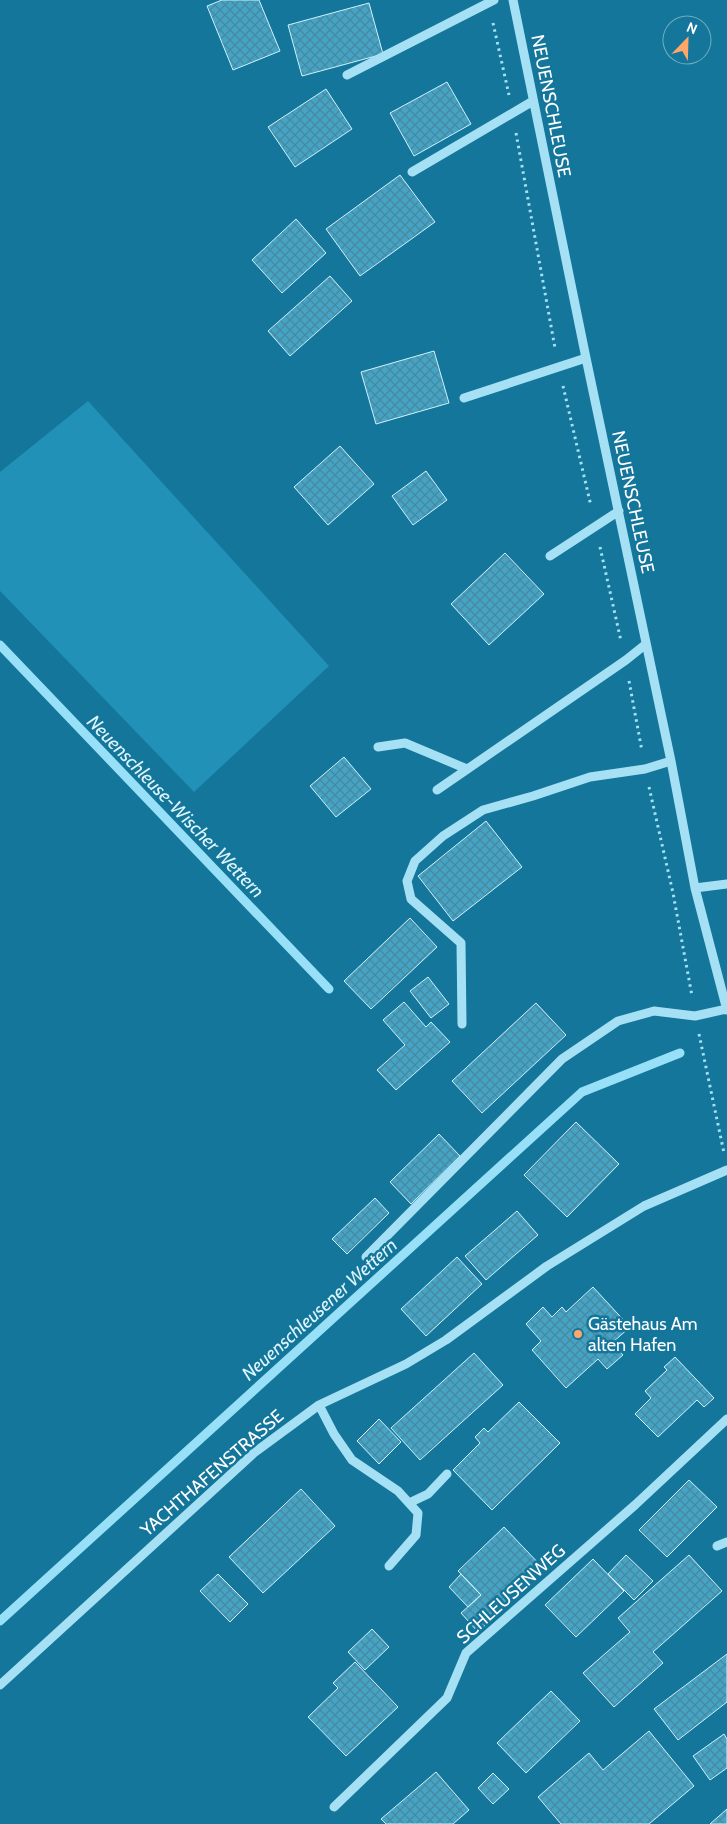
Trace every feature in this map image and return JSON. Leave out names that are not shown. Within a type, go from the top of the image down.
[{"type":"street","name":"NEUENSCHLEUSE","points":[[513,0],[586,358],[672,761],[694,888],[727,1010]]},
{"type":"street","points":[[347,75],[491,2]]},
{"type":"street","points":[[412,172],[533,102]]},
{"type":"street","points":[[464,398],[586,358]]},
{"type":"street","points":[[550,556],[619,511]]},
{"type":"street","points":[[437,790],[626,660],[646,644]]},
{"type":"street","points":[[378,747],[405,743],[467,769]]},
{"type":"street","points":[[462,1024],[461,943],[411,899],[407,881],[415,861],[444,836],[483,810],[590,777],[645,769],[672,761]]},
{"type":"street","points":[[694,888],[727,884]]},
{"type":"street","points":[[366,1257],[562,1059],[618,1021],[654,1012],[695,1016],[727,1010]]},
{"type":"street","name":"YACHTHAFENSTRASSE","points":[[0,1685],[255,1452],[319,1405],[406,1364],[446,1340],[547,1266],[644,1206],[727,1170]]},
{"type":"street","points":[[319,1405],[334,1434],[352,1460],[398,1491],[418,1513],[416,1535],[389,1566]]},
{"type":"street","name":"SCHLEUSENWEG","points":[[334,1807],[447,1698],[466,1653],[628,1512],[727,1419]]},
{"type":"street","points":[[409,1503],[428,1494],[447,1474]]},
{"type":"street","points":[[717,1546],[727,1542]]},
{"type":"path","points":[[491,2],[559,368],[626,660],[645,769],[673,893]]},
{"type":"shaded area","points":[[88,401],[329,666],[194,792],[0,591],[0,472]]},
{"type":"building","points":[[222,0],[259,0],[280,51],[233,70],[207,6]]},
{"type":"building","points":[[369,3],[383,54],[302,76],[288,25]]},
{"type":"building","points":[[447,82],[471,124],[414,156],[390,113]]},
{"type":"building","points":[[326,89],[352,129],[295,167],[268,127]]},
{"type":"building","points":[[400,175],[435,222],[360,276],[326,229]]},
{"type":"building","points":[[296,219],[326,253],[282,293],[252,260]]},
{"type":"building","points":[[330,276],[352,301],[290,356],[268,331]]},
{"type":"building","points":[[434,351],[449,403],[376,424],[361,372]]},
{"type":"building","points":[[340,446],[374,484],[328,525],[294,487]]},
{"type":"building","points":[[426,471],[447,500],[413,525],[392,496]]},
{"type":"building","points":[[505,553],[544,594],[489,645],[451,604]]},
{"type":"building","points":[[344,757],[371,789],[336,817],[310,786]]},
{"type":"building","points":[[486,821],[522,867],[453,921],[418,876]]},
{"type":"building","points":[[410,918],[437,947],[371,1009],[344,981]]},
{"type":"building","points":[[428,977],[449,1004],[431,1018],[410,991]]},
{"type":"building","points":[[404,1002],[426,1027],[431,1022],[450,1042],[396,1090],[377,1070],[405,1045],[383,1020]]},
{"type":"building","points":[[536,1003],[566,1035],[482,1113],[452,1081]]},
{"type":"building","points":[[576,1122],[619,1164],[567,1217],[524,1175]]},
{"type":"building","points":[[439,1134],[460,1156],[411,1204],[390,1182]]},
{"type":"building","points":[[375,1198],[389,1213],[347,1254],[332,1239]]},
{"type":"building","points":[[517,1211],[538,1235],[486,1280],[465,1256]]},
{"type":"building","points":[[457,1257],[482,1284],[426,1336],[401,1309]]},
{"type":"building","name":"Gästehaus Am alten Hafen","points":[[593,1287],[630,1327],[612,1343],[623,1355],[607,1369],[598,1359],[566,1388],[532,1350],[541,1341],[526,1324],[543,1307],[552,1317],[562,1307],[566,1312]]},
{"type":"building","points":[[474,1353],[503,1385],[420,1460],[391,1428]]},
{"type":"building","points":[[675,1357],[714,1398],[704,1407],[697,1400],[658,1437],[635,1414],[651,1398],[645,1391],[667,1370],[664,1367]]},
{"type":"building","points":[[519,1402],[560,1443],[492,1510],[453,1470],[480,1443],[475,1437],[484,1428],[488,1432]]},
{"type":"building","points":[[379,1419],[401,1442],[379,1464],[357,1441]]},
{"type":"building","points":[[689,1480],[717,1507],[667,1557],[639,1530]]},
{"type":"building","points":[[301,1489],[335,1526],[263,1593],[229,1557]]},
{"type":"building","points":[[504,1527],[544,1569],[478,1632],[461,1613],[481,1595],[458,1571]]},
{"type":"building","points":[[626,1555],[653,1581],[634,1600],[608,1574]]},
{"type":"building","points":[[689,1555],[722,1591],[653,1652],[663,1663],[614,1707],[583,1673],[630,1632],[618,1618]]},
{"type":"building","points":[[593,1559],[624,1591],[576,1637],[545,1605]]},
{"type":"building","points":[[218,1574],[248,1604],[230,1622],[200,1591]]},
{"type":"building","points":[[461,1574],[481,1595],[468,1607],[449,1587]]},
{"type":"building","points":[[372,1629],[389,1647],[365,1670],[348,1652]]},
{"type":"building","points":[[727,1654],[727,1702],[678,1740],[654,1709]]},
{"type":"building","points":[[355,1662],[398,1707],[346,1756],[308,1717],[338,1688],[333,1683]]},
{"type":"building","points":[[551,1691],[580,1721],[526,1773],[497,1743]]},
{"type":"building","points":[[649,1731],[694,1786],[649,1824],[561,1824],[538,1797],[589,1753],[603,1770]]},
{"type":"building","points":[[724,1734],[727,1739],[727,1768],[710,1780],[693,1756]]},
{"type":"building","points":[[436,1772],[469,1810],[453,1824],[386,1824],[381,1819]]},
{"type":"building","points":[[493,1773],[509,1789],[493,1804],[478,1788]]},
{"type":"building","points":[[727,1809],[727,1824],[710,1824]]},
{"type":"waterway","name":"Neuenschleuse-Wischer Wettern","points":[[0,645],[329,989]]},
{"type":"waterway","name":"Neuenschleusener Wettern","points":[[0,1621],[582,1092],[680,1053]]},
{"type":"place","name":"Gästehaus Am alten Hafen","points":[[578,1334]]}]
